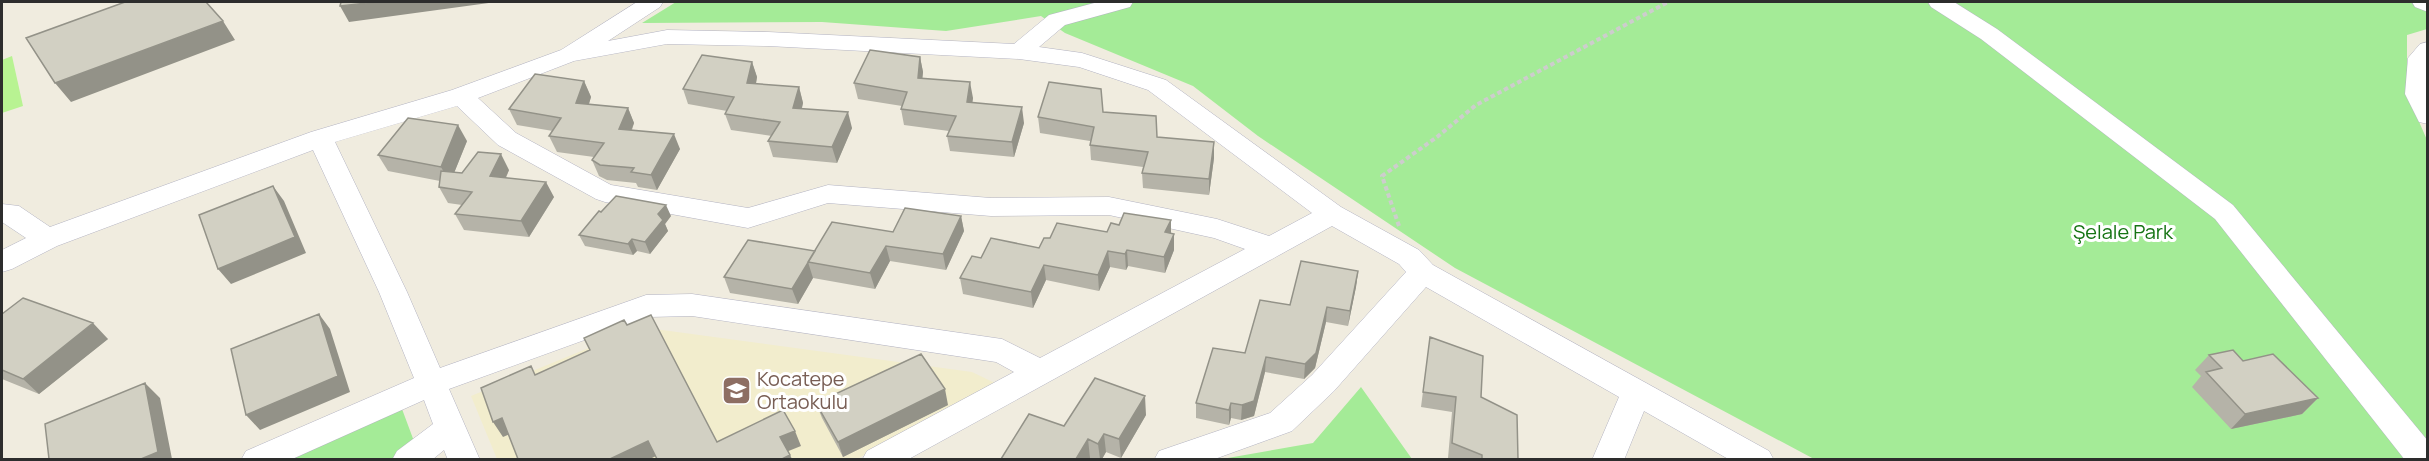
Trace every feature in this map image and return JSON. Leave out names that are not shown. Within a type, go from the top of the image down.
[{"type":"street","points":[[569,55],[652,2]]},
{"type":"street","points":[[1019,52],[1057,20],[1122,2]]},
{"type":"street","points":[[1939,2],[1989,34],[2224,212],[2424,459]]},
{"type":"street","points":[[2423,2],[2427,5]]},
{"type":"street","points":[[2,262],[47,239],[320,138],[461,96],[569,55],[667,37],[768,39],[1019,52],[1082,60],[1157,85],[1332,214],[1636,393],[1758,459]]},
{"type":"street","points":[[2427,49],[2420,58],[2417,94],[2427,116]]},
{"type":"street","points":[[461,96],[507,139],[605,193],[747,218],[828,194],[991,207],[1109,206],[1217,229],[1271,247]]},
{"type":"street","points":[[320,138],[433,383],[464,459]]},
{"type":"street","points":[[2,213],[10,213],[47,239]]},
{"type":"street","points":[[878,459],[1332,214]]},
{"type":"street","points":[[1170,459],[1248,435],[1281,422],[1323,383],[1416,264]]},
{"type":"street","points":[[257,459],[433,383],[646,306],[680,305],[1002,351],[1041,373]]},
{"type":"street","points":[[1608,459],[1636,393]]},
{"type":"street","points":[[408,459],[450,429]]},
{"type":"path","points":[[1416,264],[1382,176],[1437,137],[1476,105],[1668,2]]},
{"type":"shaded area","name":"Kocatepe Ortaokulu","points":[[640,327],[972,372],[997,384],[855,460],[497,459],[471,396]]},
{"type":"green space","name":"Şelale Park","points":[[676,2],[2427,2],[2427,29],[2407,35],[2407,94],[2427,140],[2427,449],[2396,460],[1814,459],[1455,268],[1258,136],[1193,86],[1065,33],[1041,16],[946,31],[822,22],[642,23]]},
{"type":"green space","points":[[12,56],[23,106],[2,113],[2,60]]},
{"type":"green space","points":[[1361,387],[1412,459],[1222,459],[1313,443]]},
{"type":"green space","points":[[402,409],[418,452],[407,459],[289,460]]},
{"type":"building","points":[[125,2],[206,2],[223,21],[55,83],[26,38]]},
{"type":"building","points":[[341,2],[376,2],[340,6]]},
{"type":"building","points":[[870,50],[920,57],[918,78],[970,82],[967,102],[1022,107],[1012,142],[947,136],[956,116],[901,109],[907,92],[854,83]]},
{"type":"building","points":[[702,55],[752,62],[747,83],[799,87],[793,108],[848,112],[832,147],[768,141],[780,122],[725,114],[734,97],[683,89]]},
{"type":"building","points":[[535,74],[584,81],[576,103],[628,108],[619,129],[674,134],[651,175],[631,172],[634,168],[600,165],[592,160],[604,143],[549,136],[561,118],[509,109]]},
{"type":"building","points":[[1049,82],[1101,89],[1103,112],[1156,116],[1157,137],[1214,142],[1209,179],[1142,173],[1148,152],[1090,145],[1094,127],[1038,117]]},
{"type":"building","points":[[408,118],[458,125],[441,167],[378,155]]},
{"type":"building","points":[[478,152],[501,154],[490,176],[546,182],[521,221],[455,214],[472,192],[439,187],[441,171],[462,173]]},
{"type":"building","points":[[273,186],[295,237],[218,269],[199,215]]},
{"type":"building","points":[[616,196],[666,205],[658,214],[663,220],[645,242],[632,239],[628,244],[579,235],[599,211],[601,212]]},
{"type":"building","points":[[905,208],[961,216],[943,254],[886,246],[870,273],[808,262],[832,222],[893,232]]},
{"type":"building","points":[[1124,213],[1171,220],[1165,232],[1174,234],[1164,257],[1127,250],[1125,254],[1108,251],[1098,275],[1044,265],[1031,292],[960,278],[972,256],[981,258],[991,238],[1039,248],[1044,238],[1050,238],[1057,223],[1107,232],[1111,223],[1119,225]]},
{"type":"building","points":[[748,240],[815,251],[792,289],[724,277]]},
{"type":"building","points":[[1301,261],[1358,271],[1350,311],[1327,307],[1316,353],[1305,364],[1266,357],[1254,401],[1242,405],[1231,403],[1229,410],[1196,403],[1213,348],[1245,353],[1260,300],[1290,305]]},
{"type":"building","points":[[23,298],[93,323],[23,379],[2,370],[2,314]]},
{"type":"building","points":[[319,314],[338,376],[246,415],[231,349]]},
{"type":"building","points":[[651,315],[717,442],[783,410],[795,431],[780,437],[790,455],[782,459],[657,459],[648,441],[610,459],[518,459],[502,418],[493,422],[481,388],[531,366],[535,375],[590,350],[584,338],[624,320],[627,325]]},
{"type":"building","points":[[1430,337],[1483,356],[1481,397],[1517,415],[1518,459],[1482,459],[1482,455],[1452,443],[1456,397],[1423,392]]},
{"type":"building","points":[[2233,350],[2243,361],[2273,354],[2318,398],[2245,414],[2206,372],[2222,368],[2209,355]]},
{"type":"building","points":[[921,354],[945,389],[838,442],[816,403]]},
{"type":"building","points":[[1095,378],[1145,396],[1119,439],[1104,434],[1098,444],[1088,439],[1076,459],[1001,459],[1029,414],[1064,426]]},
{"type":"building","points":[[145,383],[158,452],[141,459],[49,459],[45,424]]},
{"type":"place","name":"Kocatepe Ortaokulu","points":[[736,390]]}]
